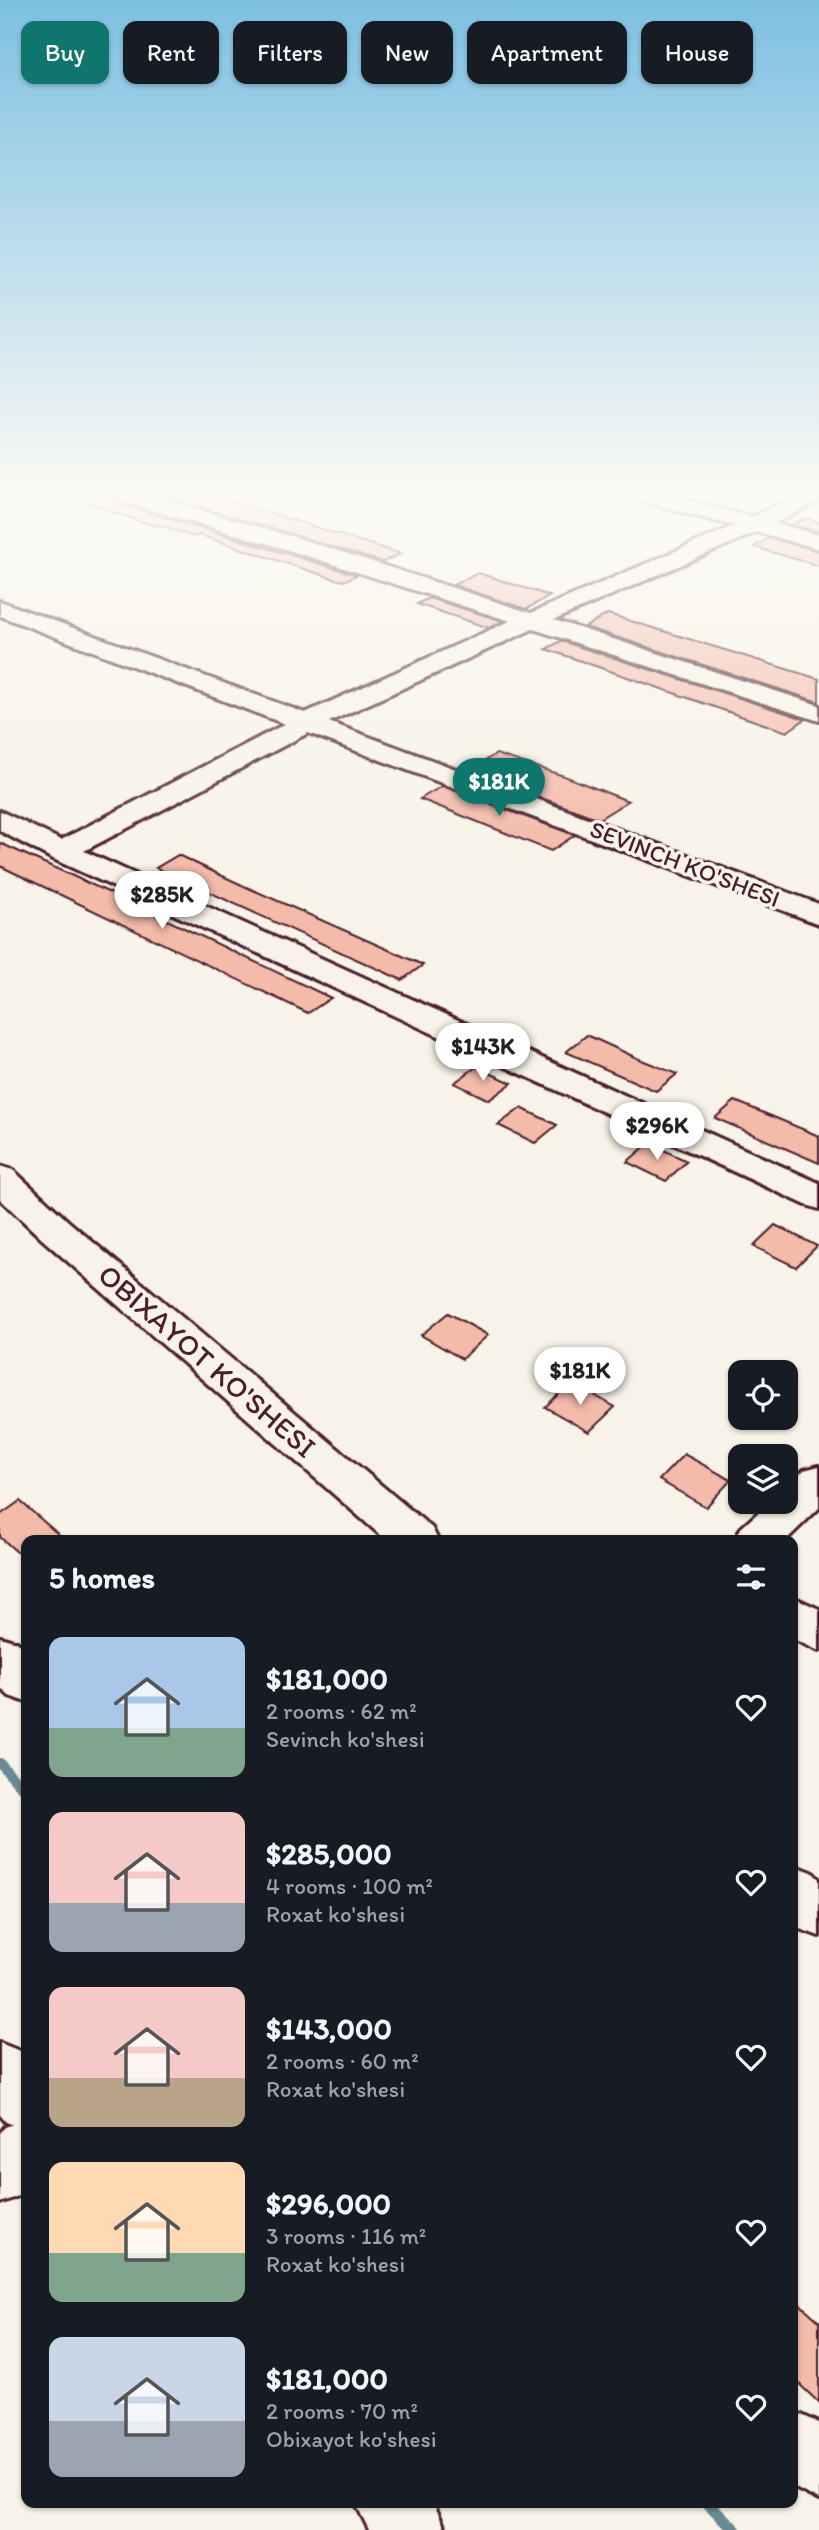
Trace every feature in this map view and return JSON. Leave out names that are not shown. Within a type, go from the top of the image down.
[{"type":"main road","name":"SEVINCH KO'SHESI","points":[[16,614],[819,915]]},
{"type":"main road","points":[[513,614],[819,713]]},
{"type":"main road","points":[[61,852],[399,678],[547,614]]},
{"type":"main road","points":[[0,820],[61,852],[819,1197]]},
{"type":"main road","name":"OBIXAYOT KO'SHESI","points":[[0,1178],[55,1230],[410,1535]]},
{"type":"main road","points":[[762,1535],[819,1482]]},
{"type":"main road","points":[[798,1619],[819,1632]]},
{"type":"main road","points":[[0,1656],[21,1677]]},
{"type":"main road","points":[[798,1893],[819,1912]]},
{"type":"main road","points":[[0,2071],[21,2096]]},
{"type":"main road","points":[[0,2174],[21,2153]]},
{"type":"main road","points":[[798,2448],[819,2468]]},
{"type":"main road","points":[[393,2508],[413,2530]]},
{"type":"building","points":[[447,614],[481,614],[503,621],[489,628]]},
{"type":"building","points":[[608,614],[819,679],[819,702],[585,627]]},
{"type":"building","points":[[561,641],[805,719],[787,732],[546,649]]},
{"type":"building","points":[[496,754],[628,801],[599,819],[468,771]]},
{"type":"building","points":[[442,786],[575,835],[551,851],[420,799]]},
{"type":"building","points":[[0,843],[331,998],[308,1013],[0,866]]},
{"type":"building","points":[[178,855],[423,965],[402,980],[156,868]]},
{"type":"building","points":[[587,1035],[677,1074],[656,1091],[566,1052]]},
{"type":"building","points":[[476,1067],[512,1083],[489,1100],[454,1083]]},
{"type":"building","points":[[735,1101],[819,1136],[819,1163],[715,1118]]},
{"type":"building","points":[[521,1108],[557,1125],[535,1143],[498,1125]]},
{"type":"building","points":[[649,1143],[687,1161],[666,1181],[627,1162]]},
{"type":"building","points":[[775,1225],[817,1246],[796,1267],[753,1246]]},
{"type":"building","points":[[448,1313],[488,1335],[462,1359],[421,1335]]},
{"type":"building","points":[[571,1382],[615,1407],[589,1432],[545,1407]]},
{"type":"building","points":[[684,1454],[728,1478],[728,1483],[706,1507],[659,1480]]},
{"type":"building","points":[[20,1501],[59,1535],[21,1535],[21,1556],[0,1537],[0,1515]]},
{"type":"building","points":[[798,2302],[819,2321],[819,2403],[798,2383]]},
{"type":"waterway","points":[[0,1763],[21,1786]]},
{"type":"waterway","points":[[713,2508],[735,2530]]}]
